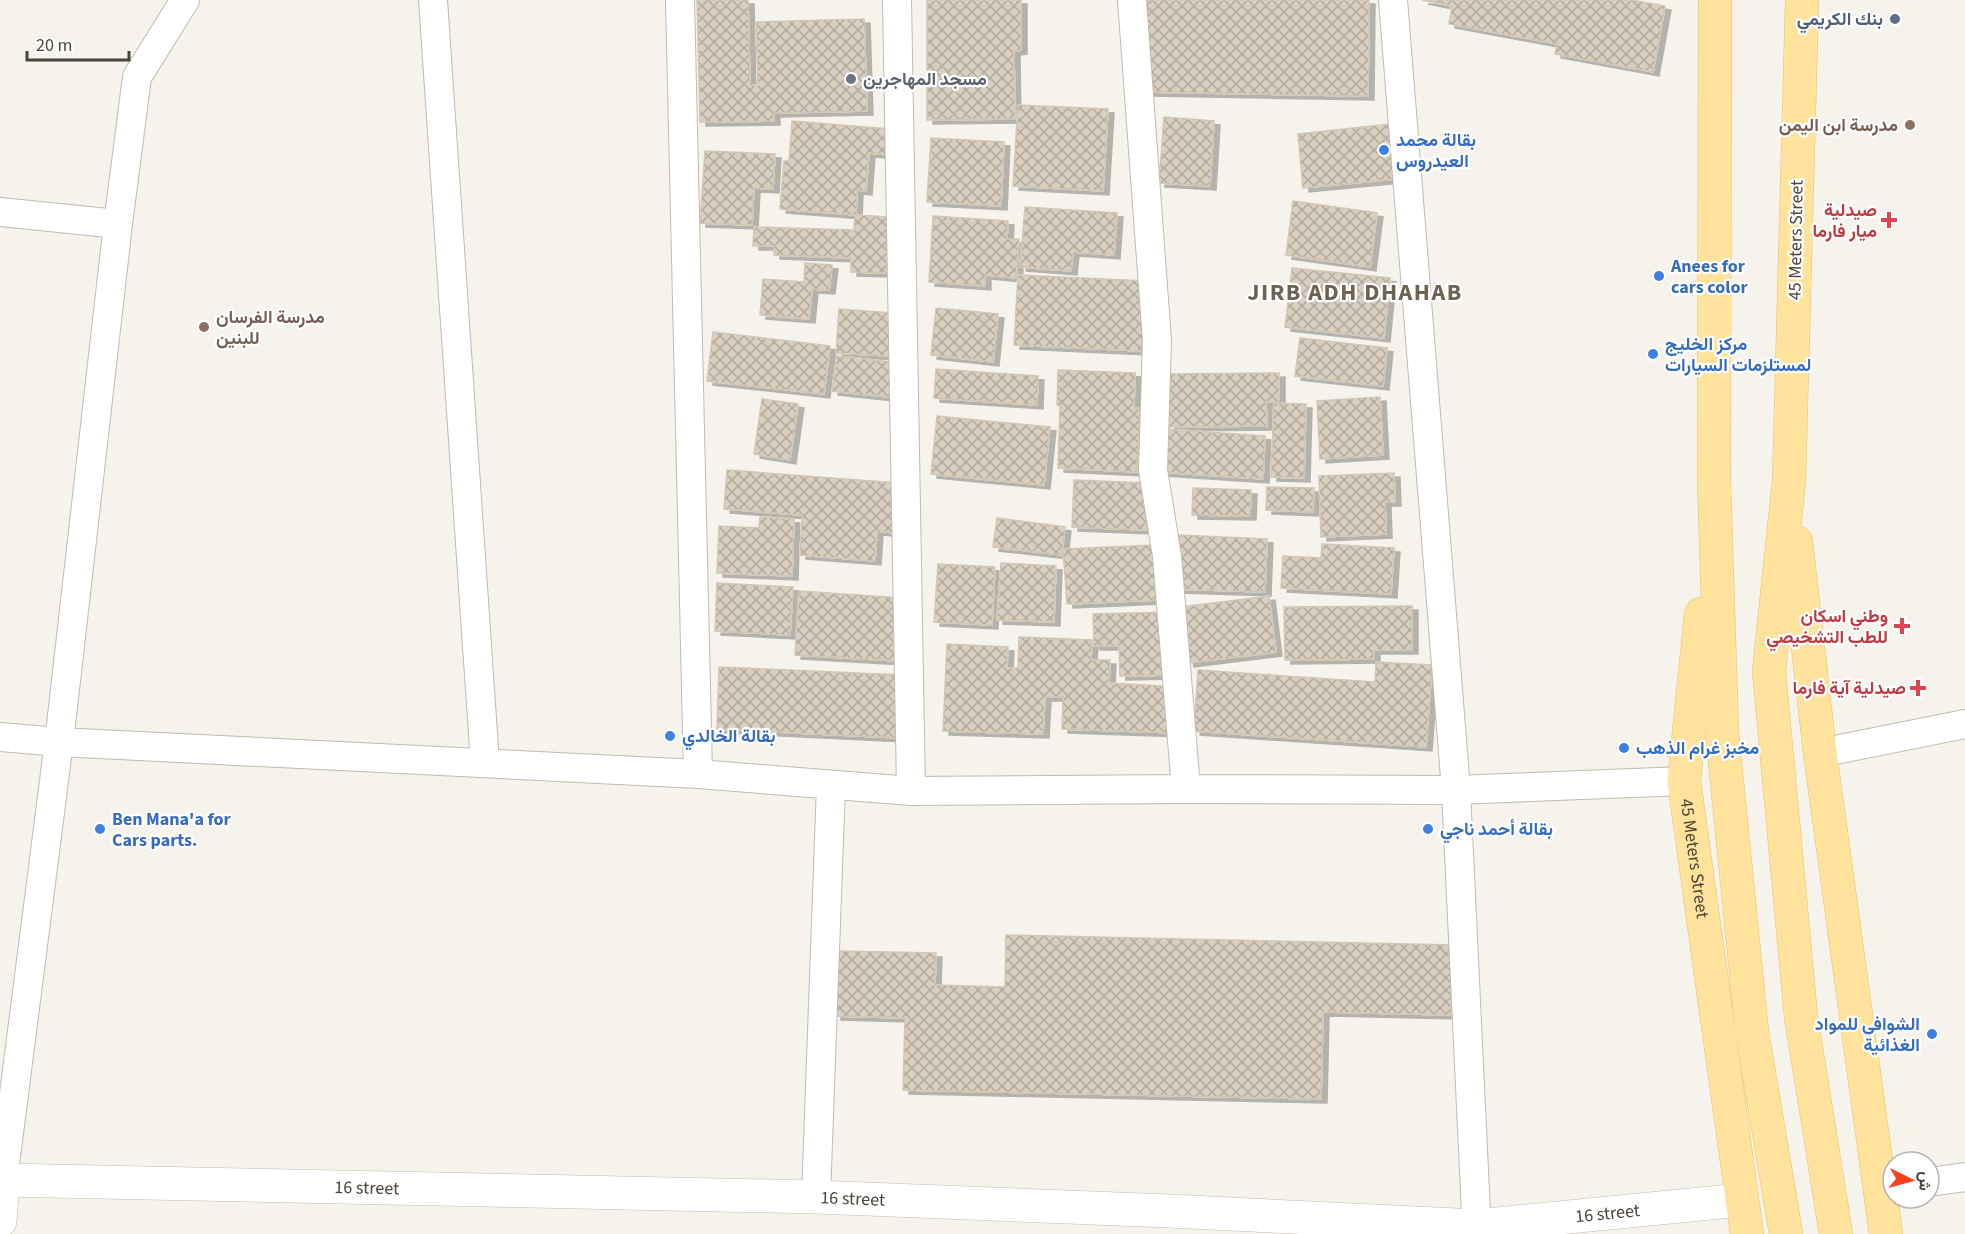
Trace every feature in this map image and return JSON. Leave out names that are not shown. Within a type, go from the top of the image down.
[{"type":"main road","name":"45 Meters Street","points":[[1715,0],[1714,480],[1722,732],[1752,1032],[1786,1234]]},
{"type":"main road","name":"45 Meters Street","points":[[1802,0],[1789,481],[1769,671],[1801,1017],[1836,1234]]},
{"type":"main road","name":"45 Meters Street","points":[[1714,480],[1684,781],[1747,1234]]},
{"type":"main road","name":"45 Meters Street","points":[[1789,481],[1820,753],[1881,1155]]},
{"type":"main road","name":"45 Meters Street","points":[[1886,1210],[1886,1234]]},
{"type":"street","points":[[0,1221],[1,1180],[59,742],[137,77],[184,0]]},
{"type":"street","points":[[433,0],[485,763]]},
{"type":"street","points":[[680,0],[699,774]]},
{"type":"street","points":[[897,0],[911,791]]},
{"type":"street","points":[[1132,0],[1157,341],[1153,470],[1167,556],[1186,789]]},
{"type":"street","points":[[1393,0],[1456,790],[1477,1230]]},
{"type":"street","points":[[0,212],[118,224]]},
{"type":"street","points":[[1820,753],[1965,724]]},
{"type":"street","points":[[0,737],[59,742],[699,774],[911,791],[1456,790],[1684,781]]},
{"type":"street","points":[[816,1197],[831,785]]},
{"type":"street","points":[[1941,1180],[1965,1177]]},
{"type":"street","name":"16 street","points":[[1,1180],[816,1197],[1169,1211],[1477,1230],[1741,1200]]},
{"type":"building","points":[[697,0],[748,0],[750,86],[758,85],[756,22],[864,19],[867,111],[774,113],[774,121],[700,122]]},
{"type":"building","points":[[927,0],[1021,0],[1021,50],[1014,51],[1015,119],[927,120]]},
{"type":"building","points":[[1145,0],[1369,0],[1368,96],[1143,92]]},
{"type":"building","points":[[1422,0],[1631,0],[1665,6],[1653,72],[1555,54],[1557,44],[1449,24],[1452,6]]},
{"type":"building","points":[[1018,105],[1108,109],[1103,191],[1013,186]]},
{"type":"building","points":[[1164,117],[1214,121],[1210,186],[1159,183]]},
{"type":"building","points":[[792,121],[890,129],[889,155],[869,153],[866,191],[857,190],[856,215],[780,209],[784,161],[789,161]]},
{"type":"building","points":[[1390,124],[1395,179],[1303,188],[1298,134]]},
{"type":"building","points":[[931,138],[1004,142],[1001,206],[927,202]]},
{"type":"building","points":[[705,151],[775,154],[773,189],[754,188],[752,225],[700,223]]},
{"type":"building","points":[[1293,201],[1377,213],[1370,267],[1286,255]]},
{"type":"building","points":[[1025,207],[1117,213],[1114,255],[1073,252],[1071,271],[1020,267]]},
{"type":"building","points":[[855,215],[889,217],[887,273],[851,272],[851,258],[774,255],[774,246],[753,246],[754,227],[854,230]]},
{"type":"building","points":[[933,216],[1008,221],[1007,239],[1019,239],[1016,278],[985,275],[985,286],[929,282]]},
{"type":"building","points":[[805,263],[832,265],[829,290],[812,289],[809,319],[760,315],[763,279],[804,282]]},
{"type":"building","points":[[1292,268],[1390,278],[1384,338],[1285,327]]},
{"type":"building","points":[[1018,275],[1146,281],[1142,351],[1014,345]]},
{"type":"building","points":[[936,308],[998,314],[993,362],[931,355]]},
{"type":"building","points":[[839,309],[892,313],[889,356],[836,353]]},
{"type":"building","points":[[713,332],[830,346],[824,394],[707,381]]},
{"type":"building","points":[[1300,338],[1387,348],[1383,386],[1295,376]]},
{"type":"building","points":[[837,356],[899,363],[897,398],[832,391]]},
{"type":"building","points":[[936,369],[1038,376],[1037,405],[934,398]]},
{"type":"building","points":[[1058,370],[1135,373],[1134,408],[1140,409],[1137,472],[1058,468],[1060,406],[1057,405]]},
{"type":"building","points":[[1279,373],[1279,402],[1266,402],[1267,426],[1169,427],[1169,374]]},
{"type":"building","points":[[1380,397],[1383,455],[1320,459],[1317,401]]},
{"type":"building","points":[[762,399],[798,404],[790,460],[754,454]]},
{"type":"building","points":[[1274,403],[1306,404],[1304,478],[1271,477]]},
{"type":"building","points":[[937,416],[1050,427],[1044,485],[931,474]]},
{"type":"building","points":[[1163,429],[1265,436],[1263,479],[1159,472]]},
{"type":"building","points":[[727,470],[898,483],[894,533],[877,531],[875,561],[800,555],[802,515],[724,509]]},
{"type":"building","points":[[1394,473],[1395,502],[1385,502],[1386,534],[1321,537],[1319,476]]},
{"type":"building","points":[[1074,480],[1148,483],[1146,530],[1072,527]]},
{"type":"building","points":[[1267,487],[1314,488],[1313,512],[1266,510]]},
{"type":"building","points":[[1193,488],[1251,490],[1250,516],[1192,515]]},
{"type":"building","points":[[760,517],[794,519],[792,576],[717,573],[719,526],[759,528]]},
{"type":"building","points":[[997,518],[1065,527],[1062,555],[993,547]]},
{"type":"building","points":[[1178,535],[1267,539],[1265,592],[1176,589]]},
{"type":"building","points":[[1322,544],[1394,548],[1391,594],[1281,588],[1283,556],[1321,558]]},
{"type":"building","points":[[1154,545],[1157,600],[1067,604],[1063,549]]},
{"type":"building","points":[[1001,563],[1056,566],[1054,622],[997,620]]},
{"type":"building","points":[[938,564],[995,567],[992,625],[934,622]]},
{"type":"building","points":[[717,583],[793,587],[790,635],[715,631]]},
{"type":"building","points":[[799,591],[902,598],[898,661],[795,655]]},
{"type":"building","points":[[1269,596],[1276,652],[1188,663],[1181,607]]},
{"type":"building","points":[[1412,606],[1412,650],[1374,650],[1374,659],[1285,660],[1284,607]]},
{"type":"building","points":[[1170,612],[1171,675],[1120,676],[1119,646],[1094,646],[1093,614]]},
{"type":"building","points":[[1019,637],[1092,640],[1091,660],[1110,660],[1109,683],[1178,687],[1178,733],[1062,729],[1063,697],[1045,697],[1043,734],[943,731],[947,644],[1008,647],[1007,668],[1018,668]]},
{"type":"building","points":[[1376,662],[1432,665],[1426,747],[1194,731],[1198,670],[1375,682]]},
{"type":"building","points":[[719,667],[902,675],[899,738],[717,729]]},
{"type":"building","points":[[1006,935],[1453,945],[1451,1015],[1323,1012],[1321,1099],[903,1090],[905,1018],[835,1016],[837,951],[936,953],[935,985],[1005,987]]},
{"type":"place","name":"بنك الكريمي","points":[[1895,19]]},
{"type":"place","name":"مسجد المهاجرين","points":[[851,79]]},
{"type":"place","name":"مدرسة ابن اليمن","points":[[1910,125]]},
{"type":"place","name":"بقالة محمد العيدروس","points":[[1384,150]]},
{"type":"place","name":"صيدلية ميار فارما","points":[[1889,220]]},
{"type":"place","name":"Anees for cars color","points":[[1659,276]]},
{"type":"place","name":"مدرسة الفرسان للبنين","points":[[204,327]]},
{"type":"place","name":"مركز الخليج لمستلزمات السيارات","points":[[1653,354]]},
{"type":"place","name":"وطني اسكان للطب التشخيصي","points":[[1902,626]]},
{"type":"place","name":"صيدلية آية فارما","points":[[1918,688]]},
{"type":"place","name":"بقالة الخالدي","points":[[670,736]]},
{"type":"place","name":"مخبز غرام الذهب","points":[[1624,748]]},
{"type":"place","name":"Ben Mana'a for Cars parts.","points":[[100,829]]},
{"type":"place","name":"بقالة أحمد ناجي","points":[[1428,829]]},
{"type":"place","name":"الشوافي للمواد الغذائية","points":[[1932,1034]]},
{"type":"district","name":"JIRB ADH DHAHAB","points":[[1355,292]]}]
